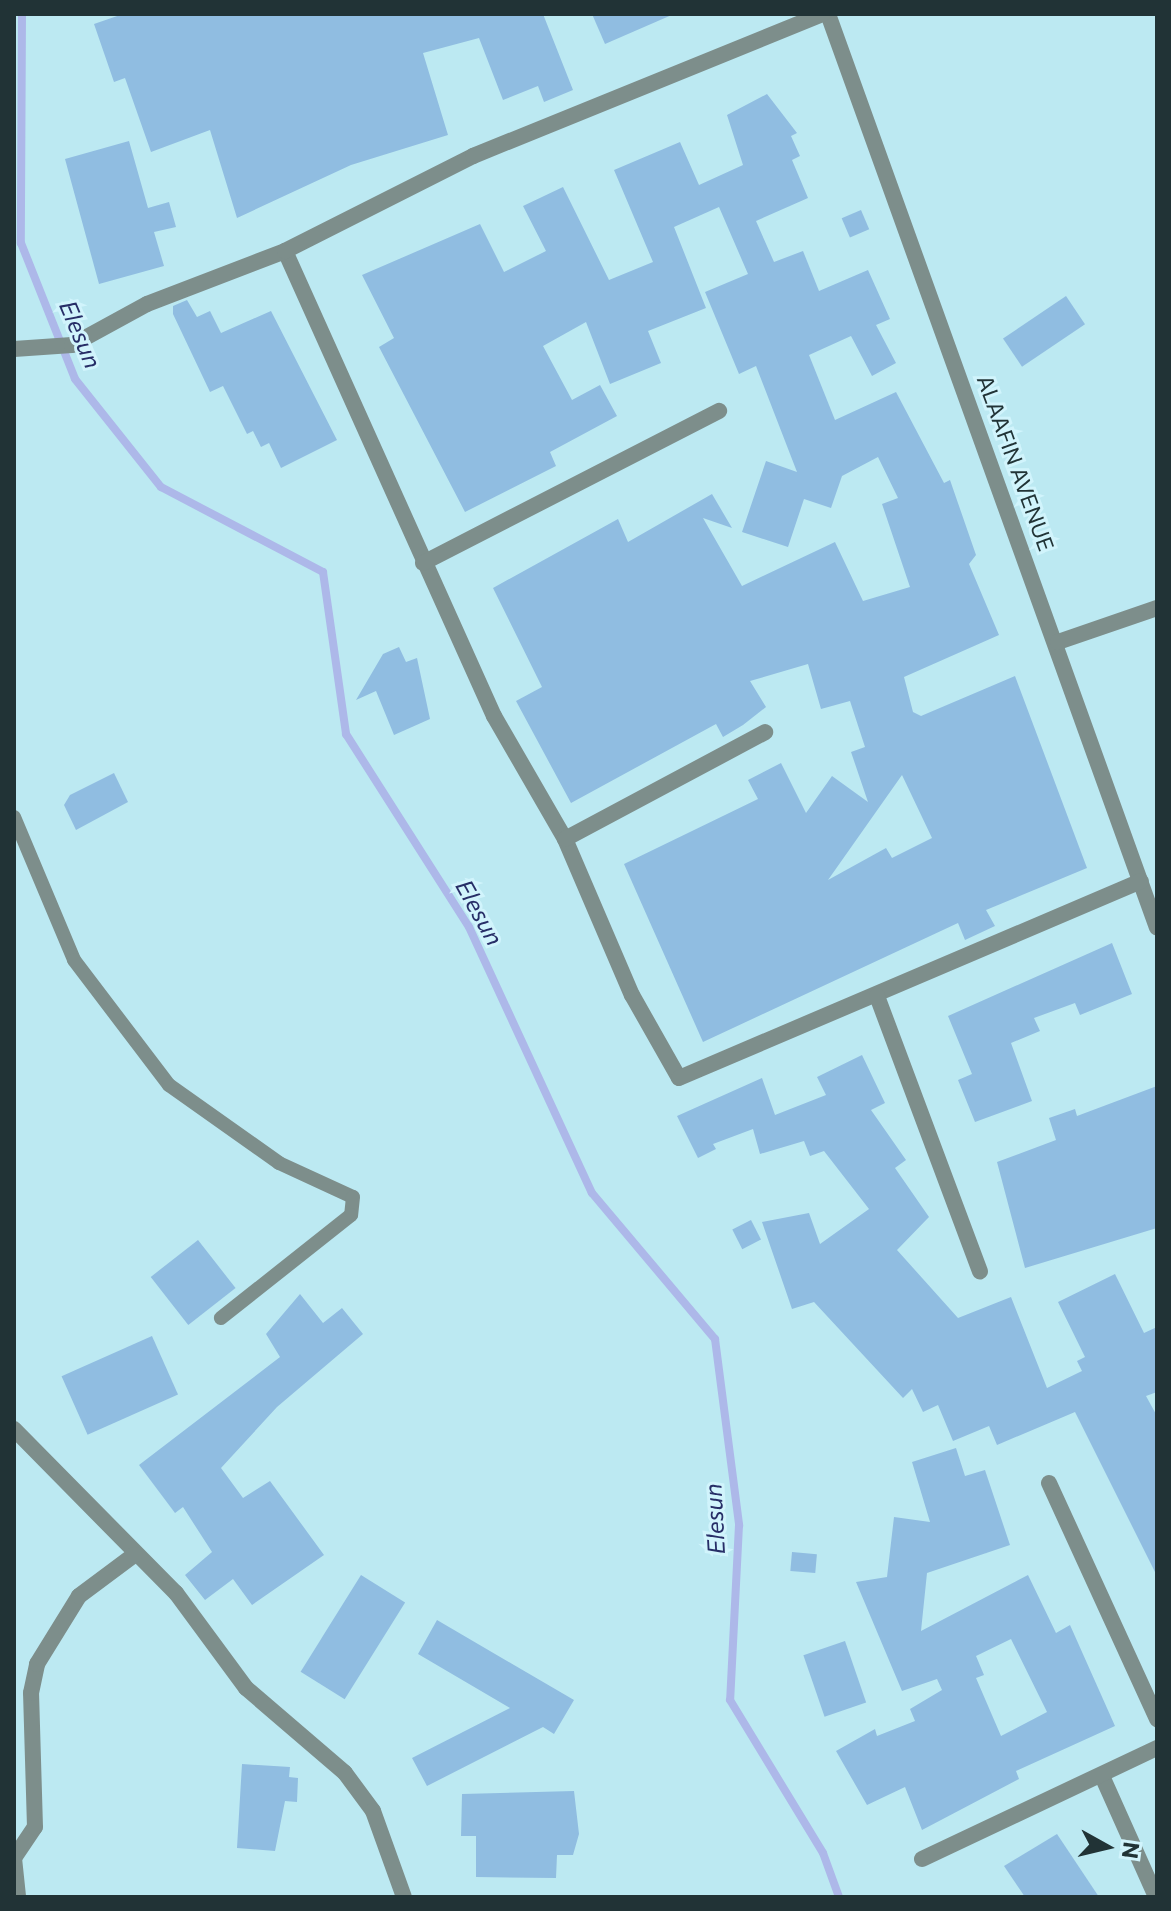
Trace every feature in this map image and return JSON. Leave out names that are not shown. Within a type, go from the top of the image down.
[{"type":"street","points":[[14,349],[55,347],[101,328],[285,251],[473,156],[825,14]]},
{"type":"street","name":"ALAAFIN AVENUE","points":[[825,14],[1058,642],[1157,928]]},
{"type":"street","points":[[285,251],[494,716],[565,839],[632,995],[679,1078],[1141,881]]},
{"type":"street","points":[[423,563],[719,411]]},
{"type":"street","points":[[1058,642],[1157,608]]},
{"type":"street","points":[[565,839],[765,732]]},
{"type":"street","points":[[877,996],[980,1271]]},
{"type":"street","points":[[14,1429],[134,1555],[176,1593],[246,1688],[345,1773],[373,1811],[404,1897]]},
{"type":"street","points":[[1049,1483],[1157,1719]]},
{"type":"street","points":[[18,1897],[14,1858],[35,1827],[31,1693],[37,1664],[79,1596],[134,1555]]},
{"type":"street","points":[[922,1859],[1157,1748]]},
{"type":"street","points":[[1102,1776],[1156,1897]]},
{"type":"lane","points":[[14,817],[74,960],[169,1085],[279,1163],[353,1197],[351,1215],[221,1318]]},
{"type":"building","points":[[123,14],[543,14],[573,90],[544,102],[538,86],[503,100],[479,38],[423,53],[448,135],[351,165],[237,218],[210,130],[151,152],[125,78],[114,82],[94,24]]},
{"type":"building","points":[[592,14],[674,14],[605,44]]},
{"type":"building","points":[[767,94],[797,133],[791,136],[800,156],[792,160],[808,198],[756,221],[774,262],[803,251],[819,291],[868,270],[890,319],[876,325],[896,363],[872,376],[851,336],[809,355],[835,420],[896,392],[944,483],[950,480],[976,555],[969,564],[999,635],[904,677],[913,712],[921,716],[1015,676],[1087,868],[986,910],[995,926],[965,940],[958,923],[703,1042],[624,864],[758,799],[748,780],[781,763],[806,813],[832,776],[868,802],[851,752],[865,747],[850,701],[821,709],[808,664],[750,681],[766,707],[743,725],[723,737],[716,724],[571,803],[516,701],[542,687],[493,588],[618,519],[628,542],[712,494],[732,528],[703,518],[742,586],[835,542],[863,601],[910,587],[882,504],[898,498],[878,457],[842,476],[831,508],[804,499],[788,547],[742,532],[766,461],[797,472],[756,366],[739,374],[705,292],[748,274],[719,207],[674,227],[706,308],[648,331],[661,363],[610,384],[586,322],[543,346],[572,400],[600,385],[617,416],[550,452],[556,466],[465,512],[379,347],[394,338],[362,275],[480,224],[504,272],[546,251],[523,206],[563,187],[609,280],[653,262],[614,170],[680,142],[699,185],[743,165],[727,115]],"holes":[[[902,775],[932,838],[892,858],[886,848],[828,880]]]},
{"type":"building","points":[[129,141],[148,208],[169,202],[176,227],[154,232],[164,266],[99,284],[65,159]]},
{"type":"building","points":[[861,210],[869,229],[850,238],[842,218]]},
{"type":"building","points":[[1066,296],[1085,324],[1022,367],[1003,338]]},
{"type":"building","points":[[187,300],[197,317],[210,311],[221,333],[271,311],[337,440],[281,468],[269,443],[261,447],[253,431],[247,434],[223,386],[210,392],[173,314],[173,306]]},
{"type":"building","points":[[399,647],[406,662],[417,658],[430,719],[394,735],[376,691],[356,700],[383,654]]},
{"type":"building","points":[[114,773],[128,802],[76,830],[64,805],[70,795]]},
{"type":"building","points":[[1112,943],[1132,994],[1080,1015],[1075,1003],[1034,1018],[1040,1031],[1011,1043],[1032,1101],[975,1122],[958,1080],[972,1074],[948,1016]]},
{"type":"building","points":[[862,1055],[885,1103],[871,1110],[906,1160],[895,1168],[929,1217],[897,1250],[958,1318],[1011,1297],[1047,1388],[1082,1371],[1077,1361],[1085,1357],[1058,1302],[1115,1274],[1144,1333],[1157,1327],[1157,1392],[1146,1396],[1157,1416],[1157,1576],[1075,1412],[997,1445],[989,1426],[953,1441],[938,1405],[923,1412],[912,1389],[903,1398],[814,1302],[792,1309],[762,1222],[809,1213],[820,1244],[869,1209],[824,1151],[810,1156],[804,1141],[760,1154],[753,1129],[713,1144],[716,1149],[698,1158],[677,1116],[762,1078],[775,1115],[826,1095],[817,1077]]},
{"type":"building","points":[[1157,1086],[1157,1228],[1025,1268],[997,1162],[1056,1140],[1049,1118],[1075,1109],[1077,1116]]},
{"type":"building","points":[[751,1220],[761,1240],[742,1249],[732,1230]]},
{"type":"building","points":[[198,1240],[236,1288],[188,1325],[151,1277]]},
{"type":"building","points":[[300,1294],[323,1323],[342,1308],[363,1334],[277,1407],[221,1468],[243,1498],[270,1481],[324,1555],[252,1605],[233,1579],[205,1600],[185,1575],[212,1552],[183,1507],[175,1513],[139,1465],[280,1357],[266,1334]]},
{"type":"building","points":[[152,1336],[178,1394],[88,1435],[62,1376]]},
{"type":"building","points":[[956,1448],[965,1476],[985,1470],[1010,1545],[927,1573],[921,1631],[1028,1575],[1056,1633],[1070,1625],[1115,1726],[1016,1771],[1019,1779],[922,1830],[905,1787],[867,1805],[836,1751],[875,1729],[877,1736],[915,1721],[910,1709],[942,1690],[937,1679],[902,1691],[856,1582],[887,1577],[894,1517],[930,1522],[912,1462]],"holes":[[[1011,1639],[1047,1712],[1001,1736],[976,1678],[984,1675],[976,1656]]]},
{"type":"building","points":[[792,1552],[817,1554],[815,1573],[790,1571]]},
{"type":"building","points":[[361,1575],[405,1603],[345,1699],[301,1672]]},
{"type":"building","points":[[437,1620],[574,1700],[554,1734],[543,1727],[427,1786],[412,1758],[510,1708],[418,1654]]},
{"type":"building","points":[[845,1641],[866,1702],[825,1717],[803,1655]]},
{"type":"building","points":[[242,1764],[290,1767],[289,1777],[298,1778],[297,1802],[285,1801],[275,1851],[237,1848]]},
{"type":"building","points":[[574,1791],[579,1834],[573,1855],[557,1855],[556,1878],[476,1877],[476,1836],[461,1836],[462,1794]]},
{"type":"building","points":[[1057,1834],[1099,1897],[1025,1897],[1004,1866]]},
{"type":"waterway","name":"Elesun","points":[[22,14],[21,243],[75,379],[161,487],[323,572],[346,734],[469,927],[592,1193],[715,1339],[739,1525],[730,1700],[823,1853],[839,1897]]}]
